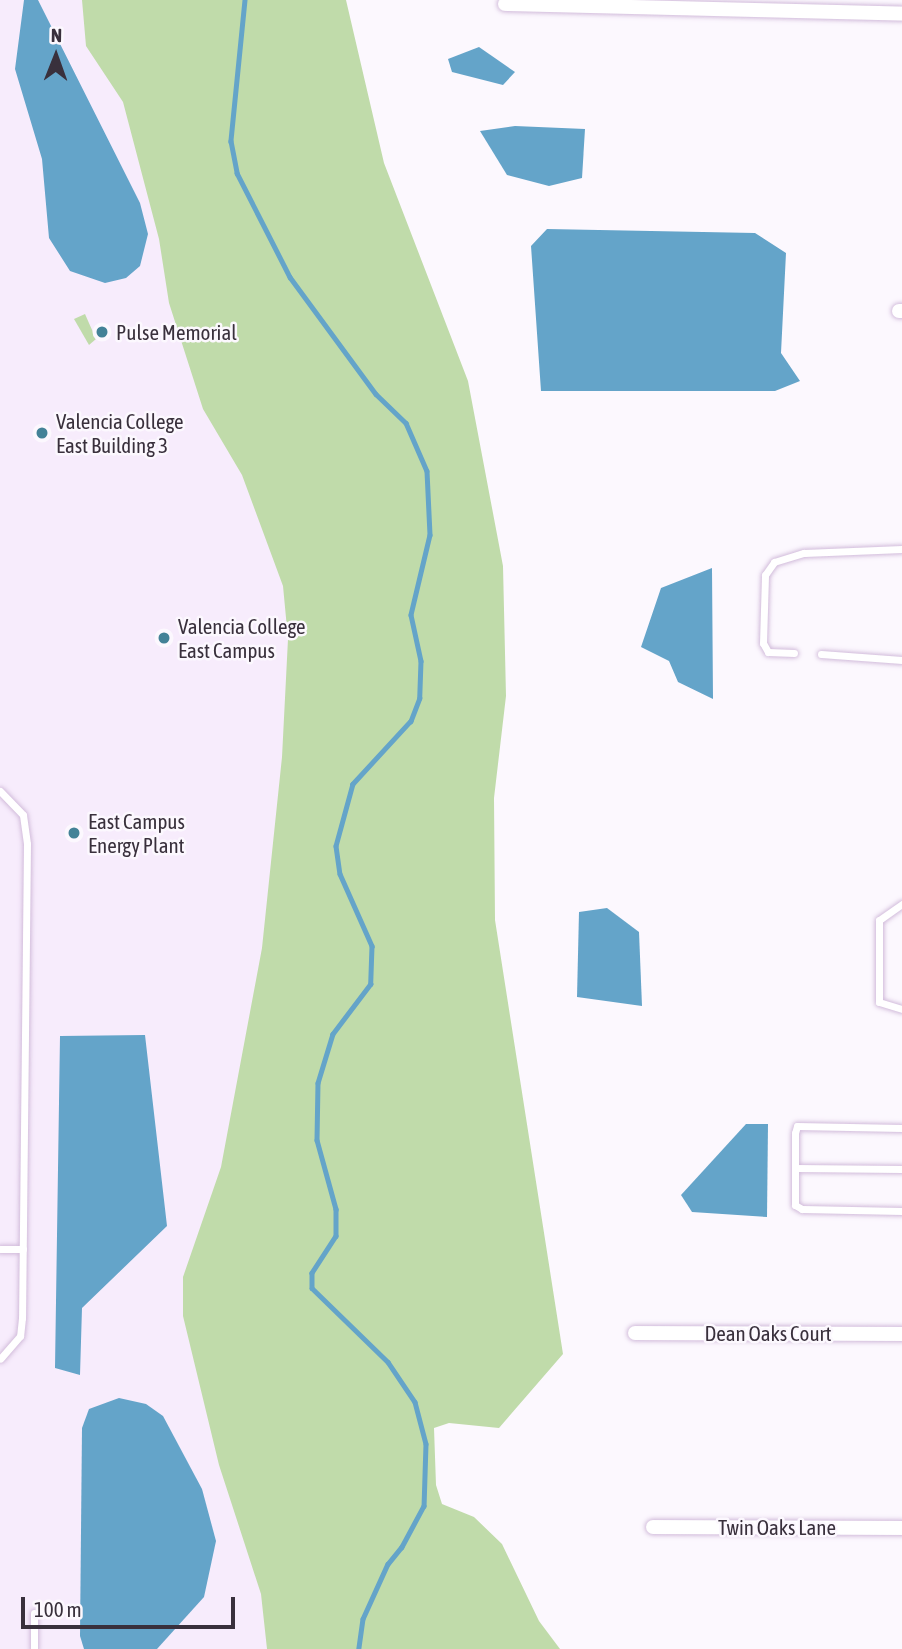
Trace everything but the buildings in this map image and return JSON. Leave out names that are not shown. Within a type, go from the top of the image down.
[{"type":"street","points":[[505,4],[902,14]]},
{"type":"street","name":"Dean Oaks Court","points":[[635,1333],[902,1334]]},
{"type":"street","name":"Twin Oaks Lane","points":[[653,1527],[902,1528]]},
{"type":"lane","points":[[794,653],[768,652],[764,647],[765,575],[774,562],[804,553],[902,550]]},
{"type":"lane","points":[[821,653],[902,660]]},
{"type":"lane","points":[[0,791],[23,815],[27,844],[20,1336],[0,1359]]},
{"type":"lane","points":[[902,904],[879,920],[879,1002],[902,1009]]},
{"type":"lane","points":[[902,1128],[797,1126],[795,1168],[795,1205],[802,1209],[902,1211]]},
{"type":"lane","points":[[795,1168],[902,1169]]},
{"type":"lane","points":[[0,1249],[23,1249]]},
{"type":"lane","points":[[34,1613],[34,1649]]},
{"type":"shaded area","name":"Valencia College East Campus","points":[[0,0],[321,0],[335,1649],[0,1649]]},
{"type":"green space","points":[[82,0],[346,0],[384,163],[468,381],[503,566],[506,696],[494,798],[495,920],[563,1354],[499,1428],[449,1423],[434,1428],[436,1485],[442,1504],[474,1517],[502,1544],[539,1621],[560,1649],[267,1649],[261,1594],[219,1465],[183,1316],[183,1277],[221,1167],[262,948],[282,757],[288,639],[283,586],[242,475],[203,409],[169,303],[159,239],[123,102],[86,46]]},
{"type":"green space","points":[[85,314],[96,339],[89,345],[74,319]]},
{"type":"water","points":[[24,0],[38,0],[140,203],[148,234],[140,266],[126,278],[105,283],[70,271],[49,238],[42,159],[15,69]]},
{"type":"water","points":[[479,47],[515,72],[503,85],[452,72],[448,59]]},
{"type":"water","points":[[515,126],[585,129],[582,178],[549,186],[507,175],[480,131]]},
{"type":"water","points":[[547,229],[755,233],[786,253],[781,353],[800,381],[775,391],[541,391],[531,246]]},
{"type":"water","points":[[712,568],[713,699],[678,682],[669,661],[641,647],[661,588]]},
{"type":"water","points":[[607,908],[639,932],[642,1006],[577,997],[579,912]]},
{"type":"water","points":[[145,1035],[167,1226],[82,1308],[80,1375],[55,1368],[60,1036]]},
{"type":"water","points":[[746,1124],[768,1124],[767,1217],[692,1212],[681,1195]]},
{"type":"water","points":[[119,1398],[146,1404],[163,1416],[202,1489],[216,1541],[204,1597],[157,1649],[84,1649],[80,1636],[82,1428],[89,1409]]},
{"type":"waterway","points":[[245,0],[231,141],[237,173],[290,277],[376,394],[406,423],[427,471],[430,535],[411,615],[421,661],[420,698],[411,721],[353,784],[336,846],[340,874],[372,946],[371,984],[333,1034],[318,1083],[317,1140],[336,1209],[336,1236],[312,1273],[312,1288],[388,1362],[415,1402],[426,1444],[424,1506],[402,1547],[388,1564],[363,1619],[359,1649]]},
{"type":"place","name":"Pulse Memorial","points":[[102,332]]},
{"type":"place","name":"Valencia College East Building 3","points":[[42,433]]},
{"type":"place","name":"Valencia College East Campus","points":[[164,638]]},
{"type":"place","name":"East Campus Energy Plant","points":[[74,833]]}]
